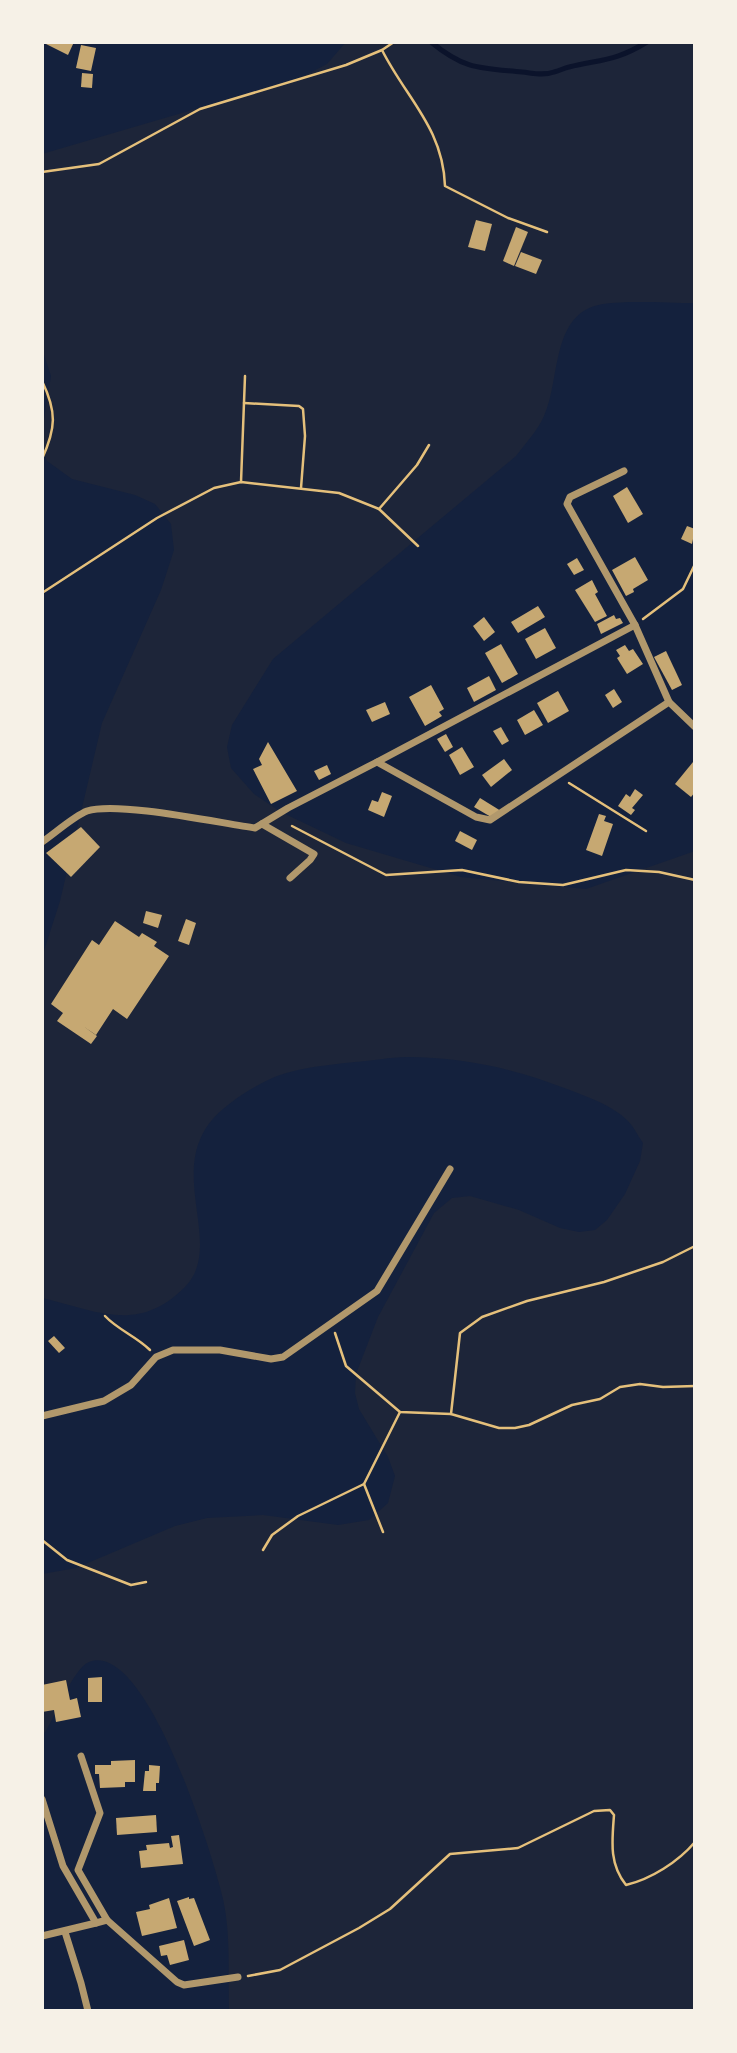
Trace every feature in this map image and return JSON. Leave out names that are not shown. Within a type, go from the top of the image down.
[{"type":"street","points":[[624,471],[570,497],[567,504],[635,625],[670,702],[695,727]]},
{"type":"street","points":[[42,842],[86,812],[106,809],[140,811],[256,828],[635,625]]},
{"type":"street","points":[[377,762],[477,817],[490,820],[670,702]]},
{"type":"street","points":[[262,824],[314,854],[290,877]]},
{"type":"street","points":[[42,1416],[104,1401],[131,1385],[156,1357],[173,1350],[220,1350],[271,1359],[283,1357],[377,1291],[450,1169]]},
{"type":"street","points":[[80,1756],[100,1813],[78,1870],[107,1920],[177,1982],[184,1985],[238,1977]]},
{"type":"street","points":[[42,1799],[63,1866],[96,1923]]},
{"type":"street","points":[[42,1936],[107,1920]]},
{"type":"street","points":[[65,1932],[88,2011]]},
{"type":"path","points":[[42,172],[99,164],[201,109],[346,65],[394,42]]},
{"type":"path","points":[[382,50],[394,74],[423,113],[440,151],[445,186],[508,218],[547,232]]},
{"type":"path","points":[[241,482],[245,376]]},
{"type":"path","points":[[42,381],[51,398],[54,429],[42,459]]},
{"type":"path","points":[[244,403],[299,406],[303,409],[305,436],[301,489]]},
{"type":"path","points":[[379,509],[417,465],[429,446]]},
{"type":"path","points":[[42,593],[157,518],[214,488],[241,482],[339,493],[379,509],[418,546]]},
{"type":"path","points":[[635,625],[683,589],[695,564]]},
{"type":"path","points":[[556,775],[646,831]]},
{"type":"path","points":[[272,818],[303,830],[386,875],[462,870],[519,882],[563,885],[626,870],[659,872],[695,880]]},
{"type":"path","points":[[451,1414],[460,1333],[482,1317],[527,1301],[604,1282],[663,1262],[695,1246]]},
{"type":"path","points":[[105,1316],[111,1323],[135,1336],[156,1357]]},
{"type":"path","points":[[331,1324],[346,1366],[400,1412],[451,1414],[499,1428],[515,1429],[572,1405],[600,1399],[620,1387],[640,1384],[663,1387],[695,1386]]},
{"type":"path","points":[[262,1550],[272,1535],[298,1516],[364,1484],[400,1412]]},
{"type":"path","points":[[364,1484],[383,1532]]},
{"type":"path","points":[[42,1540],[67,1560],[131,1585],[146,1582]]},
{"type":"path","points":[[238,1977],[280,1970],[359,1928],[390,1909],[450,1854],[517,1848],[594,1811],[610,1810],[614,1815],[612,1856],[626,1885],[653,1875],[695,1842]]},
{"type":"shaded area","points":[[346,42],[695,42],[695,303],[603,304],[586,310],[574,320],[560,350],[544,416],[516,456],[273,659],[232,725],[227,747],[231,768],[254,794],[281,812],[346,843],[461,877],[586,889],[695,851],[695,2011],[229,2011],[229,1955],[223,1899],[192,1800],[155,1716],[133,1684],[111,1664],[89,1662],[76,1674],[42,1737],[42,1574],[76,1568],[175,1526],[207,1518],[263,1515],[338,1525],[369,1520],[388,1503],[395,1476],[388,1457],[359,1409],[355,1393],[356,1374],[378,1317],[434,1213],[452,1198],[470,1196],[519,1210],[560,1228],[579,1232],[595,1230],[607,1220],[625,1194],[640,1161],[643,1143],[630,1123],[615,1110],[575,1092],[509,1070],[448,1059],[407,1057],[296,1070],[270,1079],[242,1095],[223,1109],[204,1131],[196,1154],[194,1178],[200,1248],[196,1269],[185,1287],[168,1302],[134,1315],[99,1313],[42,1298],[42,957],[60,901],[102,723],[161,590],[174,550],[171,524],[155,504],[135,495],[72,479],[47,461],[42,447],[42,430],[51,376],[42,349],[42,154],[298,79],[327,64]]},
{"type":"building","points":[[42,42],[74,42],[68,55]]},
{"type":"building","points":[[81,45],[96,48],[91,71],[76,68]]},
{"type":"building","points":[[82,73],[93,74],[92,88],[81,87]]},
{"type":"building","points":[[476,220],[492,224],[485,251],[468,247]]},
{"type":"building","points":[[516,227],[528,232],[514,266],[503,261]]},
{"type":"building","points":[[521,252],[542,260],[536,274],[515,266]]},
{"type":"building","points":[[627,487],[643,514],[628,523],[613,496]]},
{"type":"building","points":[[687,526],[695,529],[692,544],[681,539]]},
{"type":"building","points":[[635,557],[648,580],[626,596],[612,570]]},
{"type":"building","points":[[577,558],[584,570],[574,575],[567,564]]},
{"type":"building","points":[[592,580],[598,592],[595,594],[607,616],[595,622],[575,590]]},
{"type":"building","points":[[538,606],[545,617],[518,633],[511,622]]},
{"type":"building","points":[[614,615],[623,623],[601,634],[597,624]]},
{"type":"building","points":[[484,617],[495,632],[484,641],[473,626]]},
{"type":"building","points":[[545,628],[556,648],[536,659],[525,639]]},
{"type":"building","points":[[501,644],[518,674],[502,683],[485,653]]},
{"type":"building","points":[[625,645],[629,651],[633,649],[643,664],[627,674],[617,658],[620,656],[616,650]]},
{"type":"building","points":[[666,651],[682,685],[672,690],[654,657]]},
{"type":"building","points":[[489,676],[496,690],[474,702],[467,688]]},
{"type":"building","points":[[431,685],[444,709],[439,712],[442,716],[425,726],[409,697]]},
{"type":"building","points":[[614,689],[622,702],[613,708],[605,695]]},
{"type":"building","points":[[558,691],[569,711],[548,723],[537,703]]},
{"type":"building","points":[[385,702],[390,714],[372,722],[366,710]]},
{"type":"building","points":[[534,710],[543,725],[525,735],[517,720]]},
{"type":"building","points":[[501,727],[509,741],[502,745],[493,731]]},
{"type":"building","points":[[446,734],[453,747],[445,752],[437,739]]},
{"type":"building","points":[[268,742],[297,791],[271,804],[253,769],[262,765],[259,759]]},
{"type":"building","points":[[462,747],[474,767],[460,775],[449,755]]},
{"type":"building","points":[[504,759],[512,770],[491,787],[482,775]]},
{"type":"building","points":[[693,762],[695,792],[691,797],[675,784]]},
{"type":"building","points":[[327,765],[331,774],[319,780],[314,771]]},
{"type":"building","points":[[635,789],[643,795],[632,808],[635,810],[631,815],[618,806],[626,794],[630,797]]},
{"type":"building","points":[[382,792],[392,796],[384,817],[368,810],[372,800],[378,802]]},
{"type":"building","points":[[480,798],[501,811],[491,817],[474,807]]},
{"type":"building","points":[[599,814],[606,816],[604,821],[613,824],[602,856],[586,850]]},
{"type":"building","points":[[81,827],[100,847],[71,877],[46,853]]},
{"type":"building","points":[[460,831],[477,840],[472,850],[455,841]]},
{"type":"building","points":[[146,911],[162,915],[158,928],[143,923]]},
{"type":"building","points":[[186,919],[196,923],[189,945],[178,941]]},
{"type":"building","points":[[115,921],[139,937],[142,933],[157,942],[154,946],[169,956],[127,1019],[113,1009],[96,1035],[83,1026],[97,1036],[91,1044],[57,1021],[63,1013],[51,1004],[92,940],[99,945]]},
{"type":"building","points":[[54,1336],[65,1348],[59,1353],[48,1341]]},
{"type":"building","points":[[102,1677],[102,1702],[88,1702],[88,1678]]},
{"type":"building","points":[[66,1680],[70,1700],[77,1698],[81,1717],[56,1722],[54,1710],[42,1712],[42,1685]]},
{"type":"building","points":[[135,1760],[135,1782],[125,1782],[125,1787],[100,1788],[95,1765]]},
{"type":"building","points":[[149,1765],[160,1766],[156,1791],[143,1791],[145,1771],[149,1771]]},
{"type":"building","points":[[156,1815],[157,1832],[117,1835],[116,1818]]},
{"type":"building","points":[[179,1835],[183,1864],[141,1868],[139,1851],[147,1850],[146,1845],[169,1843],[170,1848],[173,1847],[171,1836]]},
{"type":"building","points":[[169,1898],[177,1928],[142,1936],[136,1912],[150,1909],[149,1905]]},
{"type":"building","points":[[194,1898],[210,1940],[194,1946],[177,1901]]},
{"type":"building","points":[[184,1940],[189,1960],[170,1965],[167,1955],[161,1956],[159,1946]]},
{"type":"waterway","points":[[431,42],[454,58],[474,66],[542,74],[618,56],[647,42]]}]
